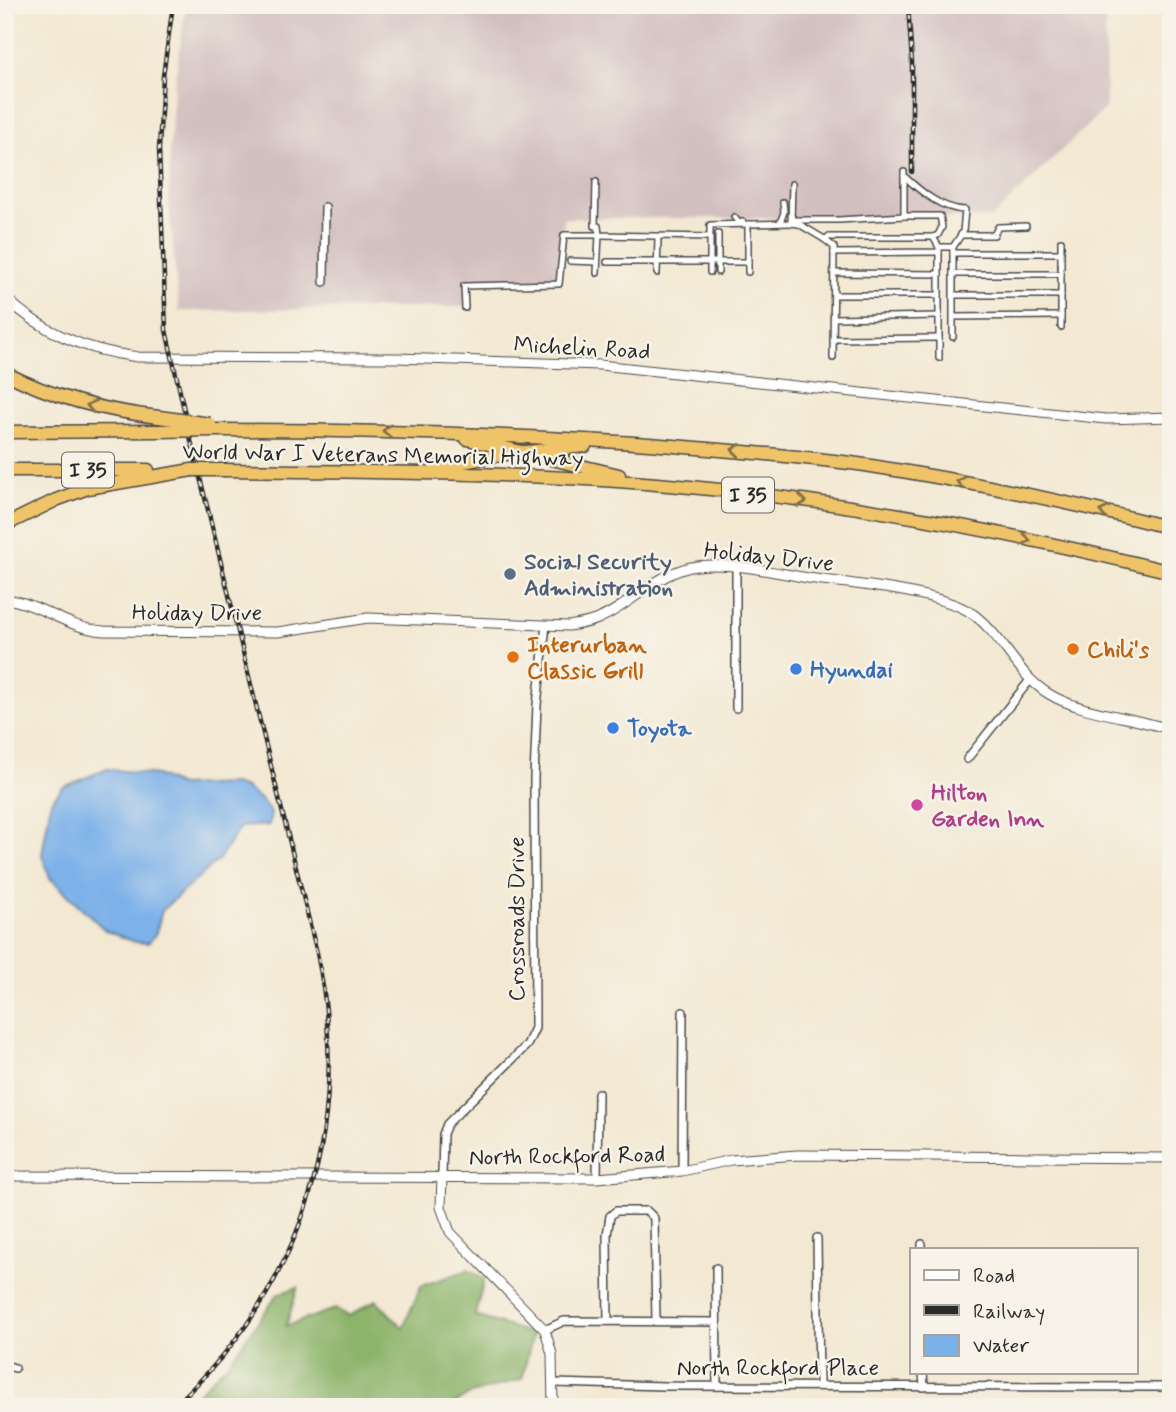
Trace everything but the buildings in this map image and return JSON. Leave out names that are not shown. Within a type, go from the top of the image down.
[{"type":"highway","points":[[5,373],[75,402],[214,428]]},
{"type":"highway","name":"World War I Veterans Memorial Highway","points":[[5,432],[214,428],[425,432],[723,449],[863,465],[1028,495],[1171,528]]},
{"type":"highway","points":[[425,432],[602,472],[682,486]]},
{"type":"highway","points":[[415,471],[522,452],[598,446],[666,446]]},
{"type":"highway","name":"World War I Veterans Memorial Highway","points":[[5,470],[415,471],[507,474],[682,486],[814,503],[942,524],[1171,572]]},
{"type":"highway","points":[[5,526],[55,500],[88,488],[170,472]]},
{"type":"street","points":[[904,216],[904,174],[940,204],[951,209],[965,210],[961,235],[953,250],[953,337]]},
{"type":"street","points":[[596,182],[595,226],[598,226],[599,235],[597,273]]},
{"type":"street","points":[[791,220],[792,184]]},
{"type":"street","points":[[780,222],[785,212],[783,202]]},
{"type":"street","points":[[324,282],[325,207]]},
{"type":"street","points":[[785,212],[792,209]]},
{"type":"street","points":[[735,225],[734,216],[739,223],[780,222]]},
{"type":"street","points":[[710,272],[710,225],[940,216],[942,227],[939,235],[933,237],[824,239]]},
{"type":"street","points":[[791,220],[834,247],[833,358]]},
{"type":"street","points":[[748,224],[748,272]]},
{"type":"street","points":[[961,235],[994,235],[998,227],[1026,226]]},
{"type":"street","points":[[718,234],[718,272]]},
{"type":"street","points":[[465,308],[464,286],[559,284],[564,235],[710,237]]},
{"type":"street","points":[[657,273],[658,237]]},
{"type":"street","points":[[933,237],[939,250],[939,358]]},
{"type":"street","points":[[1061,241],[1061,327]]},
{"type":"street","points":[[834,253],[939,250],[1061,253]]},
{"type":"street","points":[[570,261],[597,262]]},
{"type":"street","points":[[607,262],[748,262]]},
{"type":"street","points":[[834,273],[939,274]]},
{"type":"street","points":[[953,274],[1061,274]]},
{"type":"street","points":[[834,295],[939,295]]},
{"type":"street","points":[[954,295],[1061,295]]},
{"type":"street","name":"Michelin Road","points":[[5,297],[41,324],[78,344],[138,357],[397,358],[600,365],[1095,418],[1171,417]]},
{"type":"street","points":[[834,318],[939,316]]},
{"type":"street","points":[[954,317],[1061,316]]},
{"type":"street","points":[[833,339],[939,338]]},
{"type":"street","name":"Holiday Drive","points":[[5,599],[37,606],[78,627],[104,631],[278,632],[308,629],[354,618],[569,626],[600,618],[652,584],[681,570],[697,566],[736,567],[924,596],[957,605],[992,630],[1030,680],[1049,695],[1074,705],[1171,730]]},
{"type":"street","points":[[736,567],[736,708]]},
{"type":"street","name":"Crossroads Drive","points":[[442,1176],[443,1134],[447,1124],[527,1045],[535,1028],[534,778],[537,705],[546,625]]},
{"type":"street","points":[[967,759],[1030,680]]},
{"type":"street","points":[[682,1171],[683,1012]]},
{"type":"street","points":[[597,1178],[598,1093]]},
{"type":"street","name":"North Rockford Road","points":[[5,1176],[597,1178],[682,1171],[731,1160],[798,1155],[1171,1158]]},
{"type":"street","points":[[442,1176],[441,1207],[450,1232],[545,1330],[552,1354],[553,1407]]},
{"type":"street","points":[[608,1321],[607,1235],[610,1216],[616,1211],[647,1211],[654,1218],[656,1321]]},
{"type":"street","points":[[817,1238],[818,1386]]},
{"type":"street","points":[[716,1268],[717,1385]]},
{"type":"street","points":[[545,1330],[564,1321],[716,1322]]},
{"type":"street","points":[[5,1365],[15,1368]]},
{"type":"street","points":[[923,1374],[924,1387]]},
{"type":"street","name":"North Rockford Place","points":[[553,1383],[1171,1387]]},
{"type":"shaded area","points":[[186,5],[1105,5],[1106,107],[992,218],[564,218],[560,281],[465,283],[467,307],[179,311],[169,205],[170,148],[174,86]]},
{"type":"green space","points":[[468,1270],[484,1279],[475,1316],[533,1334],[522,1379],[468,1395],[450,1407],[184,1407],[229,1362],[278,1294],[298,1287],[286,1326],[335,1309],[349,1316],[376,1300],[403,1328],[421,1286]]},
{"type":"water","points":[[107,769],[157,775],[179,786],[233,784],[245,788],[262,801],[271,813],[269,825],[240,827],[219,859],[162,910],[156,933],[148,943],[135,942],[106,931],[50,878],[42,855],[51,801],[63,787]]},
{"type":"railway","points":[[173,5],[163,76],[159,149],[166,330],[317,953],[327,1017],[328,1080],[322,1141],[308,1200],[286,1256],[256,1310],[219,1360],[173,1407]]},
{"type":"railway","points":[[908,5],[912,62],[912,172]]},
{"type":"place","name":"Social Security Administration","points":[[510,574]]},
{"type":"place","name":"Chili's","points":[[1073,649]]},
{"type":"place","name":"Interurban Classic Grill","points":[[513,657]]},
{"type":"place","name":"Hyundai","points":[[796,669]]},
{"type":"place","name":"Toyota","points":[[613,728]]},
{"type":"place","name":"Hilton Garden Inn","points":[[917,805]]}]
